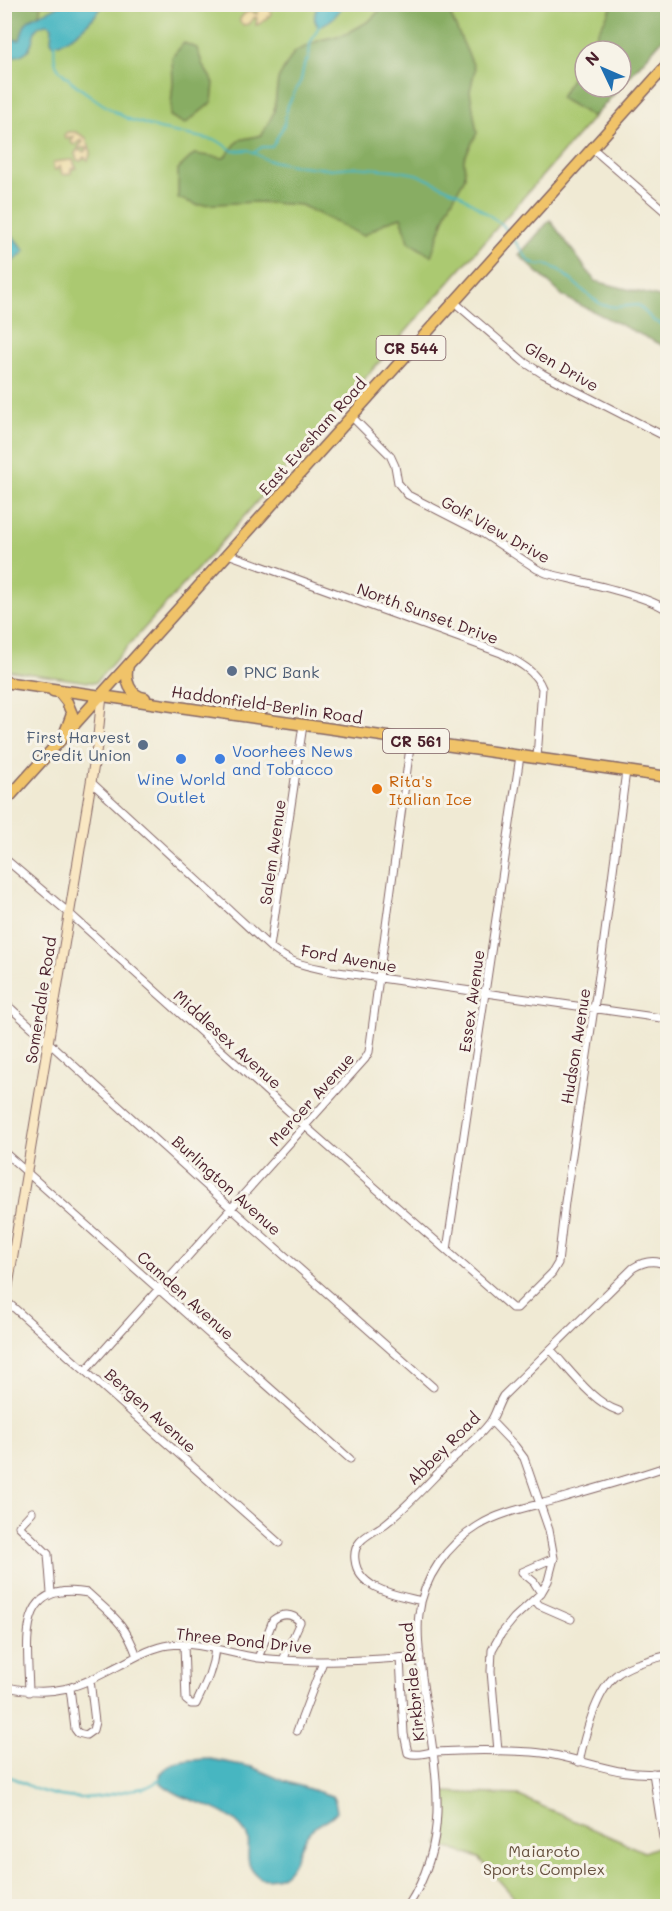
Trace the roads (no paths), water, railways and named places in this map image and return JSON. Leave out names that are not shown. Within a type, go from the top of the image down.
[{"type":"main road","name":"East Evesham Road","points":[[4,803],[668,64]]},
{"type":"main road","points":[[128,666],[127,681],[130,687],[134,693],[146,698],[149,702]]},
{"type":"main road","name":"Haddonfield-Berlin Road","points":[[4,682],[668,777]]},
{"type":"main road","points":[[49,688],[51,691],[59,692],[67,702],[72,714],[61,740]]},
{"type":"main road","name":"Somerdale Road","points":[[5,1303],[91,782],[102,695]]},
{"type":"street","points":[[592,148],[668,214]]},
{"type":"street","name":"Glen Drive","points":[[453,301],[524,362],[668,438]]},
{"type":"street","name":"Golf View Drive","points":[[351,416],[390,455],[398,483],[408,495],[484,534],[546,573],[634,596],[668,611]]},
{"type":"street","name":"North Sunset Drive","points":[[228,554],[501,653],[522,664],[539,680],[542,688],[537,758]]},
{"type":"street","name":"Salem Avenue","points":[[270,947],[303,725]]},
{"type":"street","name":"Mercer Avenue","points":[[86,1370],[160,1290],[369,1052],[411,740]]},
{"type":"street","name":"Essex Avenue","points":[[447,1250],[520,756]]},
{"type":"street","name":"Hudson Avenue","points":[[517,1308],[552,1273],[558,1263],[626,771]]},
{"type":"street","name":"Ford Avenue","points":[[91,782],[270,947],[289,961],[301,965],[378,977],[668,1019]]},
{"type":"street","name":"Middlesex Avenue","points":[[4,858],[69,913],[305,1126],[512,1308],[517,1308]]},
{"type":"street","name":"Burlington Avenue","points":[[4,1002],[433,1387]]},
{"type":"street","name":"Camden Avenue","points":[[4,1152],[350,1459]]},
{"type":"street","name":"Abbey Road","points":[[421,1601],[385,1592],[369,1582],[361,1574],[355,1560],[358,1543],[392,1517],[491,1421],[503,1396],[633,1268],[639,1264],[654,1261],[668,1266]]},
{"type":"street","name":"Bergen Avenue","points":[[5,1303],[86,1370],[279,1543]]},
{"type":"street","points":[[551,1350],[599,1400],[612,1409],[620,1411]]},
{"type":"street","points":[[491,1421],[524,1458],[549,1530],[554,1558],[548,1581],[541,1593],[514,1618],[492,1650],[491,1671],[498,1751]]},
{"type":"street","name":"Kirkbride Road","points":[[408,1906],[423,1877],[433,1851],[435,1838],[437,1809],[418,1624],[421,1601],[431,1575],[443,1557],[464,1536],[489,1520],[668,1466]]},
{"type":"street","points":[[32,1512],[19,1526],[48,1554],[51,1593]]},
{"type":"street","points":[[541,1593],[534,1582],[522,1572],[554,1558]]},
{"type":"street","points":[[29,1692],[29,1621],[40,1601],[54,1592],[88,1593],[123,1625],[130,1636],[137,1656]]},
{"type":"street","points":[[535,1600],[539,1605],[571,1619]]},
{"type":"street","points":[[258,1658],[273,1620],[290,1615],[300,1622],[284,1660]]},
{"type":"street","points":[[184,1645],[186,1700],[191,1704],[196,1704],[210,1675],[214,1664],[215,1649]]},
{"type":"street","name":"Three Pond Drive","points":[[4,1686],[29,1692],[51,1692],[70,1688],[157,1648],[184,1645],[258,1658],[322,1662],[420,1656]]},
{"type":"street","points":[[579,1762],[585,1735],[610,1681],[627,1669],[668,1655]]},
{"type":"street","points":[[400,1658],[404,1734],[408,1754],[416,1756],[432,1752],[498,1751],[552,1754],[609,1770],[632,1773],[668,1772]]},
{"type":"street","points":[[297,1731],[322,1662]]},
{"type":"street","points":[[70,1688],[75,1729],[78,1733],[86,1735],[93,1730],[95,1722],[90,1680]]},
{"type":"street","points":[[653,1773],[663,1837]]},
{"type":"water","points":[[318,4],[343,5],[333,18],[318,26],[315,13]]},
{"type":"water","points":[[59,5],[103,5],[88,23],[66,40],[53,44],[51,41],[52,27],[49,24],[41,25],[36,29],[26,52],[18,56],[5,57],[5,39],[20,40],[28,21]]},
{"type":"water","points":[[5,227],[25,251],[4,268]]},
{"type":"water","points":[[210,1759],[252,1767],[284,1781],[332,1796],[337,1811],[310,1831],[293,1863],[282,1876],[260,1878],[253,1872],[248,1860],[248,1838],[237,1822],[227,1815],[182,1796],[161,1783],[160,1775],[176,1763]]},
{"type":"waterway","points":[[255,152],[262,147],[272,147],[284,125],[288,105],[301,80],[304,65],[309,57],[310,44],[320,24]]},
{"type":"waterway","points":[[55,42],[55,60],[62,72],[95,99],[122,116],[159,129],[218,141],[233,151],[249,150],[267,160],[292,165],[329,169],[354,167],[416,174],[458,193],[503,225],[510,235]]},
{"type":"waterway","points":[[514,240],[529,261],[559,270],[602,305],[616,307],[638,305],[654,321],[668,327]]},
{"type":"waterway","points":[[4,1775],[50,1794],[73,1798],[145,1788],[163,1778]]},
{"type":"place","name":"PNC Bank","points":[[232,671]]},
{"type":"place","name":"First Harvest Credit Union","points":[[143,745]]},
{"type":"place","name":"Wine World Outlet","points":[[181,759]]},
{"type":"place","name":"Voorhees News and Tobacco","points":[[220,759]]},
{"type":"place","name":"Rita's Italian Ice","points":[[377,789]]},
{"type":"park label","name":"Maiaroto Sports Complex","points":[[544,1859]]}]
